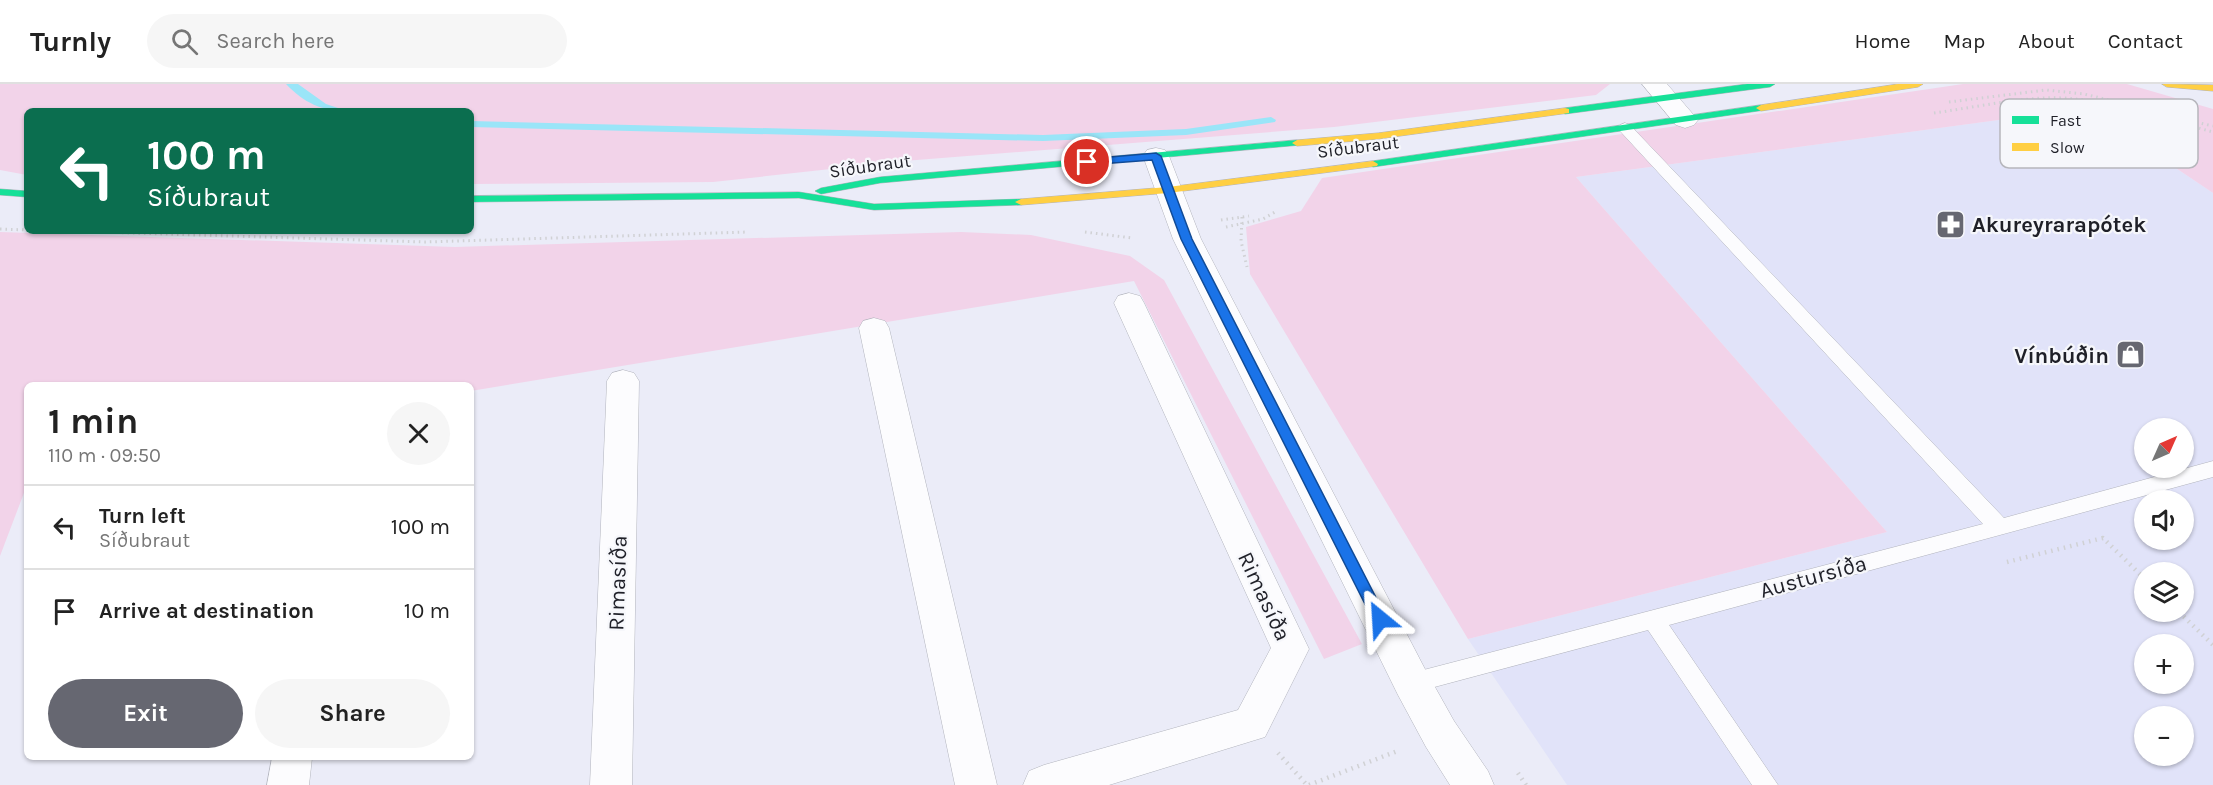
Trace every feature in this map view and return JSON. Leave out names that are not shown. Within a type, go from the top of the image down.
[{"type":"main road","name":"Síðubraut","points":[[799,195],[880,180],[1378,136],[1660,91],[1770,84]]},
{"type":"main road","name":"Síðubraut","points":[[474,199],[799,195],[874,207],[995,204],[1168,190],[1455,153],[1918,84]]},
{"type":"main road","points":[[2167,84],[2213,88]]},
{"type":"main road","points":[[2188,87],[2213,97]]},
{"type":"main road","points":[[0,192],[24,194]]},
{"type":"street","points":[[1660,91],[1685,120]]},
{"type":"street","points":[[1156,156],[1186,239],[1412,683],[1440,734],[1473,785]]},
{"type":"street","name":"Rimasíða","points":[[1044,785],[1251,724],[1290,649],[1129,303]]},
{"type":"street","points":[[874,327],[976,785]]},
{"type":"street","name":"Rimasíða","points":[[611,785],[623,381]]},
{"type":"street","points":[[288,785],[292,760]]},
{"type":"lane","points":[[1625,128],[2000,528]]},
{"type":"lane","name":"Austursíða","points":[[1412,683],[2213,470]]},
{"type":"lane","points":[[1652,618],[1766,785]]},
{"type":"path","points":[[1939,104],[2031,90],[2048,90],[2102,99]]},
{"type":"path","points":[[2198,122],[2213,126]]},
{"type":"path","points":[[1226,219],[1242,217]]},
{"type":"path","points":[[0,229],[24,230]]},
{"type":"path","points":[[165,234],[425,242],[758,231]]},
{"type":"path","points":[[1081,232],[1132,238]]},
{"type":"path","points":[[2189,622],[2213,645]]},
{"type":"path","points":[[1309,785],[1440,734]]},
{"type":"shaded area","points":[[0,84],[1610,84],[1596,95],[1334,127],[904,161],[713,182],[474,184],[474,108],[24,108],[24,174],[0,170]]},
{"type":"shaded area","points":[[1963,84],[2127,84],[2179,99],[2000,99],[2000,120],[1576,177],[1887,532],[1468,639],[1250,274],[1246,227],[1301,211],[1322,178]]},
{"type":"shaded area","points":[[2198,105],[2213,109],[2213,193],[2176,168],[2198,168]]},
{"type":"shaded area","points":[[2000,120],[2000,168],[2176,168],[2213,193],[2213,785],[1567,785],[1468,639],[1887,532],[1576,177]]},
{"type":"shaded area","points":[[0,232],[455,247],[961,232],[1031,235],[1130,256],[1164,280],[1362,644],[1324,659],[1134,281],[474,391],[474,382],[24,382],[24,493],[0,556]]},
{"type":"waterway","points":[[291,84],[322,106],[330,108]]},
{"type":"waterway","points":[[474,124],[1043,138],[1186,132],[1271,120]]},
{"type":"traffic: fast","points":[[1565,111],[1770,84]]},
{"type":"traffic: fast","points":[[1373,164],[1761,108]]},
{"type":"traffic: fast","points":[[821,191],[880,180],[1297,143]]},
{"type":"traffic: fast","points":[[0,192],[24,194]]},
{"type":"traffic: fast","points":[[474,199],[799,195],[874,207],[1021,202]]},
{"type":"traffic: slow","points":[[1761,108],[1918,84]]},
{"type":"traffic: slow","points":[[2167,84],[2213,88]]},
{"type":"traffic: slow","points":[[1297,143],[1378,136],[1565,111]]},
{"type":"traffic: slow","points":[[1021,202],[1168,190],[1373,164]]},
{"type":"place","name":"Akureyrarapótek","points":[[1951,224]]},
{"type":"place","name":"Vínbúðin","points":[[2130,355]]},
{"type":"route","points":[[1087,162],[1156,156],[1186,239],[1380,619]]}]
